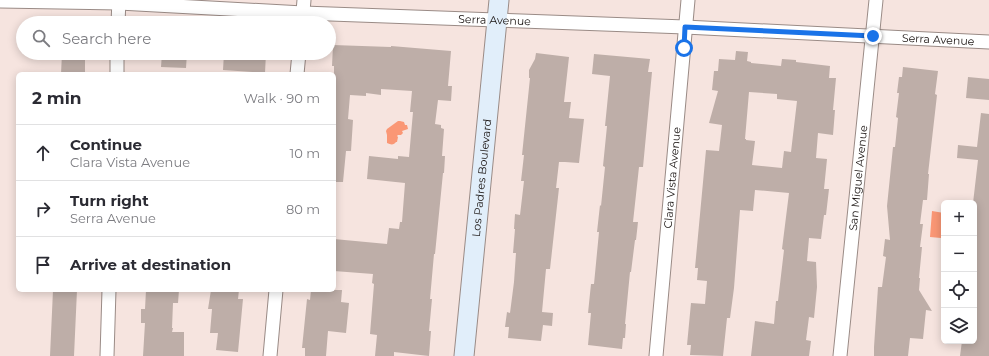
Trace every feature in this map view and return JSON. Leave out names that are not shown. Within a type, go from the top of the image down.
[{"type":"street","name":"Los Padres Boulevard","points":[[464,356],[499,0]]},
{"type":"street","name":"Clara Vista Avenue","points":[[656,356],[688,0]]},
{"type":"street","name":"San Miguel Avenue","points":[[840,356],[876,0]]},
{"type":"street","name":"Serra Avenue","points":[[0,1],[119,2],[303,12],[685,27],[989,42]]},
{"type":"street","points":[[118,16],[119,2]]},
{"type":"street","points":[[117,60],[117,72]]},
{"type":"street","points":[[297,72],[298,60]]},
{"type":"street","points":[[107,356],[109,292]]},
{"type":"street","points":[[270,356],[276,292]]},
{"type":"shaded area","points":[[398,121],[404,122],[408,129],[402,131],[403,133],[401,135],[397,136],[397,142],[394,144],[387,143],[387,129]]},
{"type":"shaded area","points":[[932,211],[941,212],[941,238],[930,237]]},
{"type":"building","points":[[336,45],[391,46],[451,51],[448,86],[452,86],[451,101],[438,100],[435,124],[441,125],[441,128],[444,129],[442,156],[445,156],[430,299],[432,299],[429,331],[431,331],[429,356],[394,352],[394,356],[375,356],[377,335],[370,334],[374,284],[372,283],[373,274],[336,271],[336,239],[387,244],[389,228],[399,229],[400,222],[402,222],[405,183],[367,179],[369,156],[398,159],[398,156],[409,157],[413,112],[410,112],[412,91],[381,89],[381,95],[366,93],[366,96],[350,95],[348,119],[353,120],[351,151],[346,151],[343,182],[336,182],[336,72],[334,72],[334,66],[332,66],[332,60],[336,60]]},
{"type":"building","points":[[736,51],[748,52],[747,61],[751,63],[781,66],[782,59],[830,66],[829,78],[836,78],[833,110],[835,110],[833,135],[818,133],[816,158],[827,159],[824,189],[829,189],[821,239],[809,238],[807,261],[816,262],[817,287],[814,318],[809,317],[806,340],[811,341],[809,356],[751,356],[755,321],[774,324],[784,250],[782,249],[789,193],[755,190],[753,211],[740,210],[734,288],[730,318],[727,318],[723,356],[690,355],[691,345],[687,345],[691,303],[705,304],[707,281],[697,280],[698,268],[695,268],[706,150],[719,151],[722,125],[709,123],[718,91],[712,90],[714,71],[718,71],[719,59],[735,60]],"holes":[[[749,92],[777,94],[777,99],[797,101],[791,152],[784,151],[782,168],[752,165],[755,141],[745,139]]]},
{"type":"building","points":[[536,53],[569,57],[564,102],[571,102],[569,118],[584,119],[579,163],[559,162],[556,188],[559,188],[550,269],[546,269],[542,312],[553,313],[552,326],[543,325],[541,341],[508,338],[509,327],[505,327],[507,312],[510,313],[514,282],[516,253],[513,253],[515,214],[520,215],[524,181],[521,181],[524,155],[522,155],[530,78],[529,70],[535,59]]},
{"type":"building","points":[[594,54],[650,59],[648,72],[652,72],[643,167],[639,167],[633,222],[638,222],[630,272],[625,338],[623,338],[622,349],[588,345],[591,313],[588,313],[591,284],[594,284],[599,232],[597,232],[605,167],[603,166],[607,126],[605,126],[610,76],[592,74]]},
{"type":"building","points":[[62,60],[85,60],[85,72],[61,72]]},
{"type":"building","points":[[162,60],[187,60],[186,68],[161,67]]},
{"type":"building","points":[[224,60],[266,60],[265,72],[223,70]]},
{"type":"building","points":[[903,67],[938,71],[935,94],[937,95],[928,174],[927,200],[923,200],[920,224],[923,224],[920,247],[922,247],[919,290],[932,311],[926,310],[923,339],[910,338],[908,356],[874,356],[878,287],[882,287],[886,257],[883,256],[885,239],[890,240],[887,206],[893,147],[895,147],[898,118],[896,117],[899,93],[897,93],[899,77],[902,77]]},
{"type":"building","points":[[968,77],[989,79],[989,100],[966,98]]},
{"type":"building","points":[[981,113],[989,114],[989,356],[960,356],[962,344],[977,344],[977,200],[973,200],[978,160],[957,158],[958,145],[977,147]]},
{"type":"building","points":[[336,290],[342,290],[341,302],[349,303],[346,333],[328,331],[326,356],[305,356],[305,348],[302,348],[307,299],[310,300],[311,292],[336,292]]},
{"type":"building","points":[[53,292],[77,292],[74,356],[50,356]]},
{"type":"building","points":[[146,292],[179,292],[178,303],[173,303],[172,332],[184,332],[184,356],[143,356],[145,323],[141,323],[141,309],[145,309]]},
{"type":"building","points":[[211,292],[239,292],[238,299],[243,299],[238,352],[216,350],[218,333],[210,333],[212,309],[208,309]]},
{"type":"route","points":[[684,48],[685,27],[873,36]]}]
